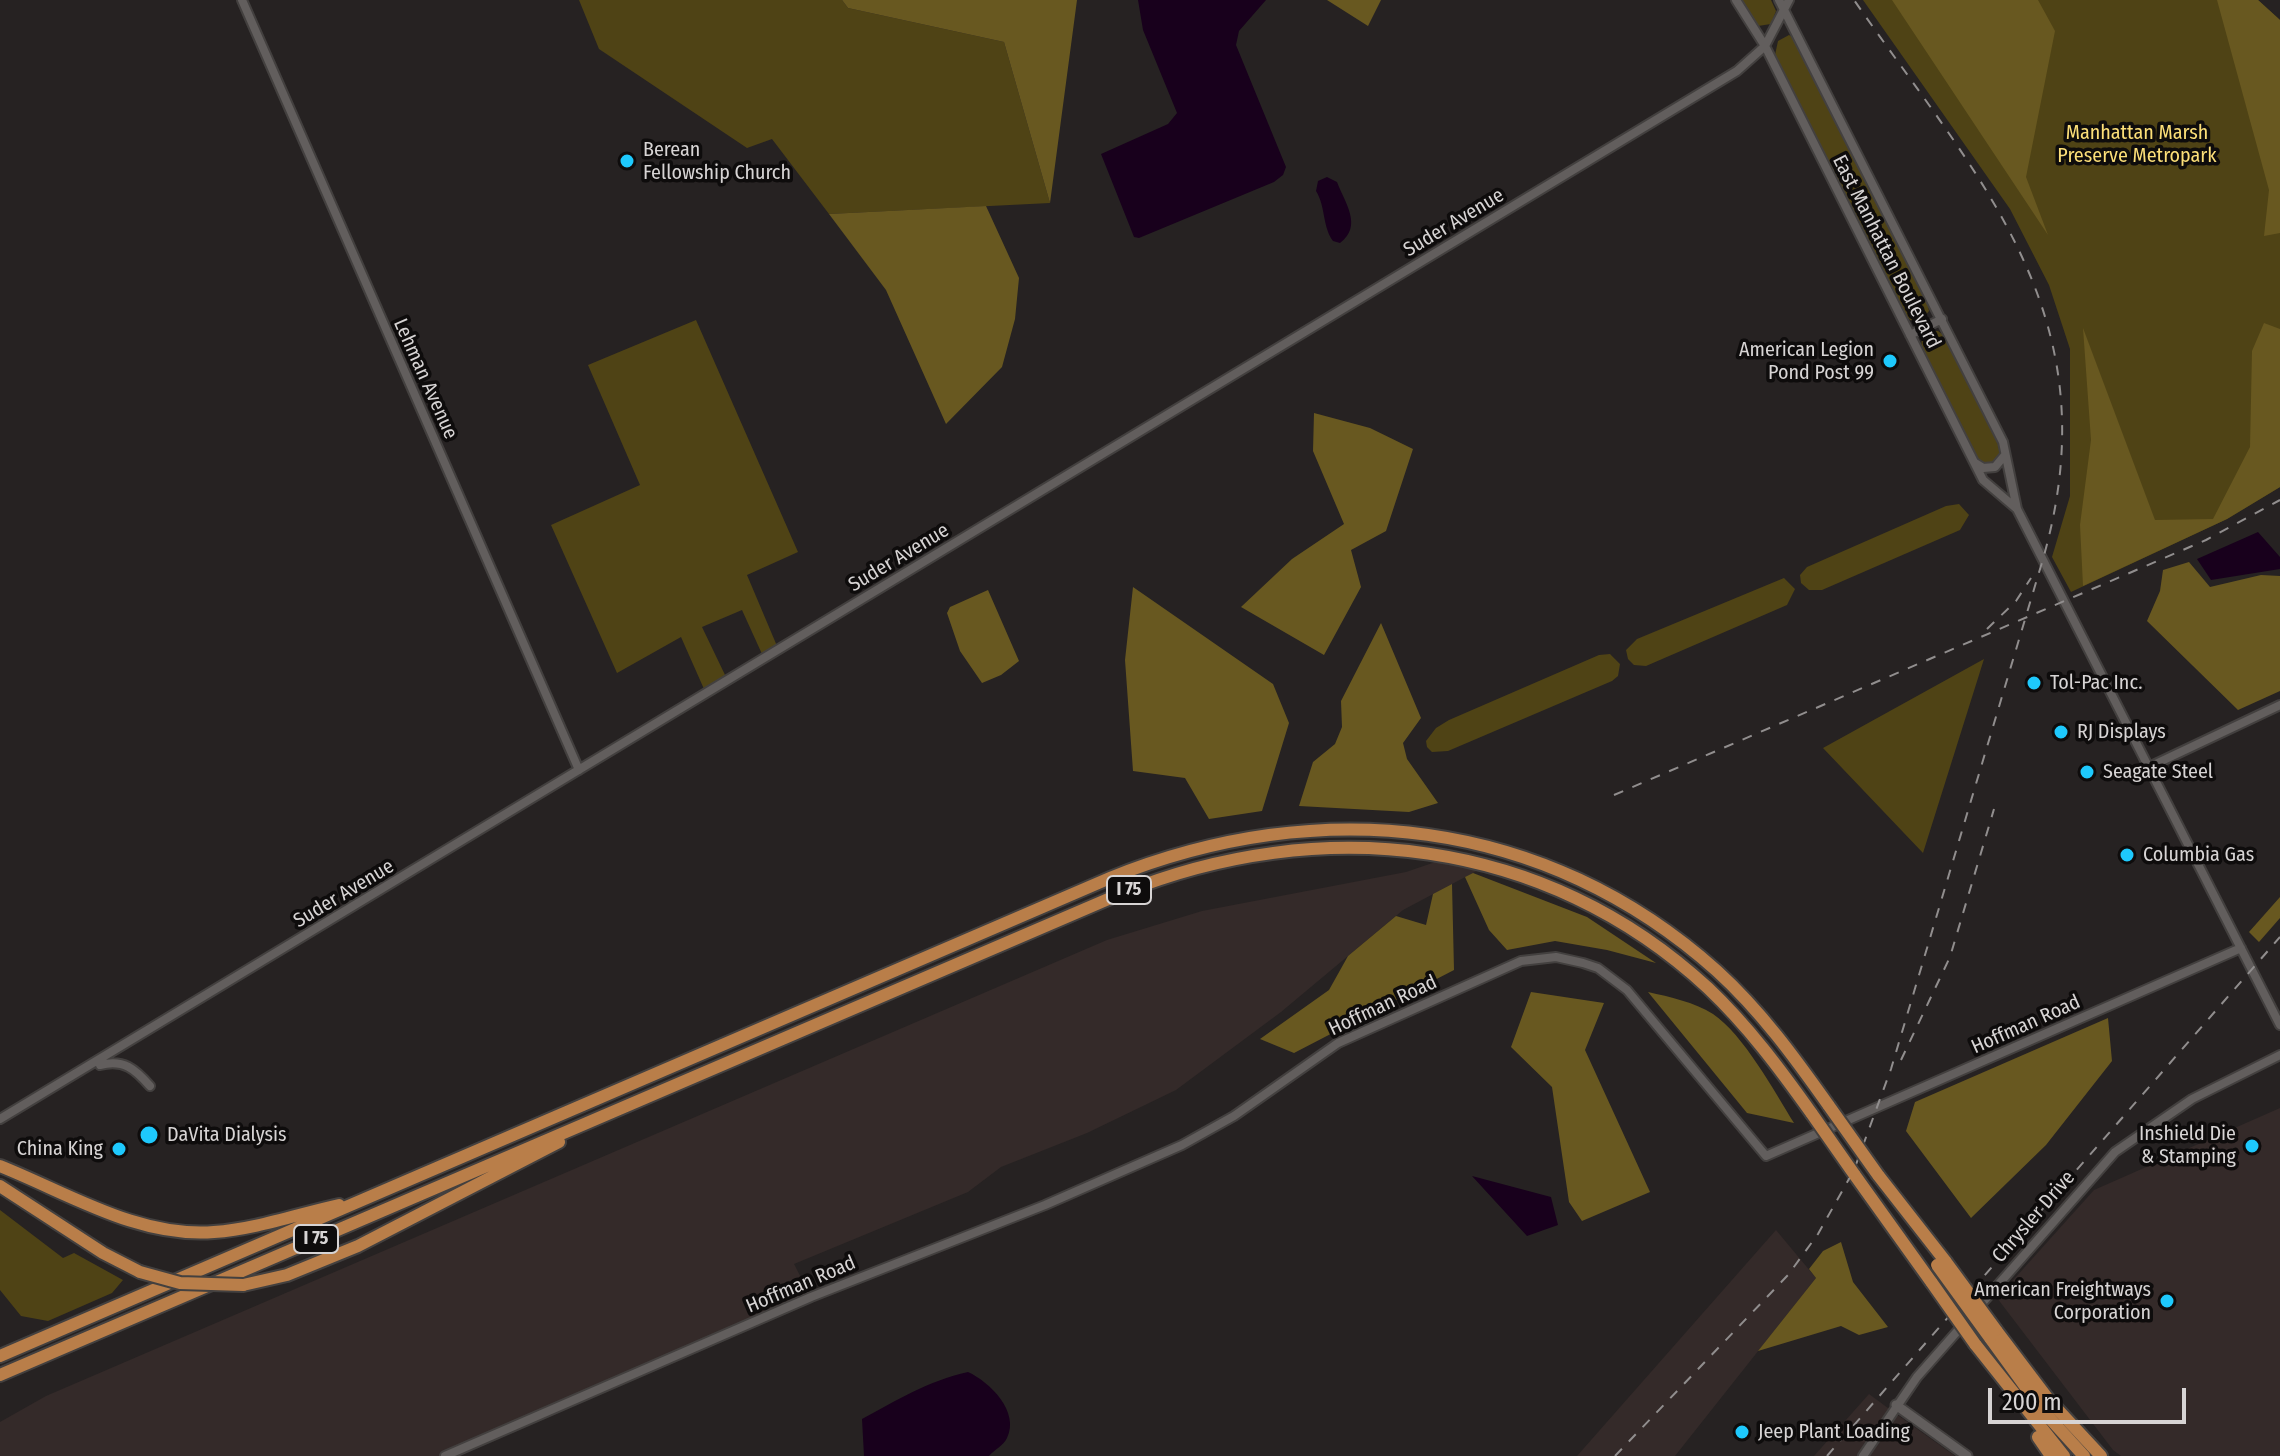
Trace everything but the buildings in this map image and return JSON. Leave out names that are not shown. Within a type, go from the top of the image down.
[{"type":"highway","name":"I 75","points":[[0,1356],[1069,895],[1166,857],[1234,838],[1305,829],[1376,828],[1446,837],[1534,861],[1600,890],[1690,948],[1766,1022],[1993,1334]]},
{"type":"highway","name":"I 75","points":[[0,1375],[1170,875],[1240,856],[1305,847],[1365,846],[1413,851],[1508,872],[1601,912],[1681,965],[1750,1032],[2018,1403],[2064,1456]]},
{"type":"highway","points":[[0,1186],[103,1253],[140,1272],[180,1283],[243,1285],[287,1275],[358,1246],[632,1103]]},
{"type":"highway","points":[[0,1166],[119,1217],[183,1232],[237,1229],[369,1198]]},
{"type":"highway","points":[[1993,1334],[2043,1411],[2084,1456]]},
{"type":"highway","points":[[1993,1334],[2101,1456]]},
{"type":"highway","points":[[2018,1403],[2051,1456]]},
{"type":"main road","points":[[1896,1405],[1967,1456]]},
{"type":"street","name":"Lehman Avenue","points":[[242,0],[579,770]]},
{"type":"street","name":"East Manhattan Boulevard","points":[[1736,0],[1765,46],[1983,480],[2017,509]]},
{"type":"street","name":"East Manhattan Boulevard","points":[[1779,0],[1942,319],[2006,454],[2017,509],[2280,1025]]},
{"type":"street","name":"Suder Avenue","points":[[0,1119],[1708,90],[1749,63],[1765,46],[1789,0]]},
{"type":"street","points":[[1910,335],[1942,319]]},
{"type":"street","points":[[1974,463],[1983,468],[1995,467],[2006,454]]},
{"type":"street","points":[[2149,767],[2280,705]]},
{"type":"street","name":"Hoffman Road","points":[[445,1456],[811,1297],[1045,1205],[1182,1145],[1234,1116],[1338,1043],[1521,961],[1569,959],[1598,968],[1612,977],[1627,990],[1766,1156],[2241,948]]},
{"type":"street","name":"Chrysler Drive","points":[[1863,1456],[1896,1405],[2074,1195],[2115,1152],[2192,1099],[2280,1055]]},
{"type":"street","points":[[87,1068],[122,1063],[150,1086]]},
{"type":"shaded area","points":[[842,0],[1077,0],[1050,203],[1004,42],[848,8]]},
{"type":"shaded area","points":[[1138,0],[1266,0],[1239,31],[1236,45],[1286,167],[1283,175],[1274,182],[1139,238],[1134,237],[1101,154],[1168,124],[1177,113],[1143,30]]},
{"type":"shaded area","points":[[1327,0],[1381,0],[1368,26]]},
{"type":"shaded area","points":[[1892,0],[2038,0],[2055,31],[2026,177],[2048,235]]},
{"type":"shaded area","points":[[2217,0],[2258,0],[2280,20],[2280,233],[2264,236],[2269,190]]},
{"type":"shaded area","points":[[1327,177],[1337,182],[1350,214],[1350,229],[1340,243],[1333,241],[1330,235],[1316,191],[1318,181]]},
{"type":"shaded area","points":[[986,206],[1019,278],[1015,319],[1002,367],[946,424],[886,290],[829,214]]},
{"type":"shaded area","points":[[2264,323],[2280,329],[2280,487],[2227,519],[2083,586],[2080,525],[2091,440],[2083,328],[2155,520],[2213,519],[2250,447],[2252,351]]},
{"type":"shaded area","points":[[1314,413],[1370,428],[1413,449],[1386,531],[1351,550],[1361,587],[1324,655],[1241,607],[1292,559],[1344,524],[1313,451]]},
{"type":"shaded area","points":[[2258,532],[2280,557],[2280,569],[2211,580],[2197,559]]},
{"type":"shaded area","points":[[2189,562],[2210,587],[2261,575],[2280,576],[2280,691],[2238,710],[2147,621],[2160,591],[2163,570]]},
{"type":"shaded area","points":[[1133,587],[1273,684],[1289,723],[1262,811],[1209,819],[1185,778],[1133,771],[1125,660]]},
{"type":"shaded area","points":[[988,590],[1019,661],[1001,675],[982,683],[960,651],[947,613],[950,607]]},
{"type":"shaded area","points":[[1381,623],[1421,718],[1403,743],[1407,759],[1438,803],[1409,812],[1299,806],[1313,762],[1335,744],[1342,727],[1341,701]]},
{"type":"shaded area","points":[[1450,857],[1486,866],[1403,910],[1281,1012],[1176,1090],[1087,1133],[1001,1167],[968,1192],[794,1264],[811,1297],[445,1456],[0,1456],[0,1422],[46,1396],[1107,940],[1202,911],[1406,872]]},
{"type":"shaded area","points":[[1473,873],[1587,917],[1656,963],[1555,941],[1507,950],[1489,930],[1465,877]]},
{"type":"shaded area","points":[[1452,884],[1454,970],[1294,1053],[1260,1039],[1329,990],[1348,956],[1396,916],[1426,925],[1433,894]]},
{"type":"shaded area","points":[[2280,897],[2280,918],[2259,942],[2249,932]]},
{"type":"shaded area","points":[[1531,992],[1604,1003],[1585,1050],[1650,1192],[1582,1221],[1569,1202],[1552,1087],[1511,1047]]},
{"type":"shaded area","points":[[1648,992],[1698,1006],[1724,1023],[1758,1064],[1794,1123],[1747,1113]]},
{"type":"shaded area","points":[[2108,1018],[2112,1061],[2046,1145],[1971,1218],[1906,1131],[1915,1102]]},
{"type":"shaded area","points":[[2280,1108],[2280,1456],[2121,1456],[2113,1450],[1997,1298],[2094,1190]]},
{"type":"shaded area","points":[[1472,1176],[1551,1197],[1558,1225],[1527,1236]]},
{"type":"shaded area","points":[[1776,1230],[1816,1278],[1675,1456],[1577,1456]]},
{"type":"shaded area","points":[[1841,1242],[1853,1282],[1888,1327],[1859,1335],[1841,1326],[1758,1351],[1816,1278],[1809,1269],[1823,1251]]},
{"type":"shaded area","points":[[968,1372],[993,1390],[1001,1399],[1009,1418],[1007,1438],[989,1456],[864,1456],[862,1419],[926,1386]]},
{"type":"shaded area","points":[[1869,1394],[1892,1411],[1955,1456],[1814,1456]]},
{"type":"green space","points":[[579,0],[842,0],[848,8],[1004,42],[1050,203],[829,214],[772,139],[747,148],[599,49]]},
{"type":"green space","points":[[1740,0],[1771,0],[1776,11],[1771,24],[1758,26]]},
{"type":"green space","name":"Manhattan Marsh Preserve Metropark","points":[[1863,0],[2258,0],[2280,20],[2280,487],[2227,519],[2071,592],[2052,557],[2070,496],[2070,349],[2049,285],[2010,209]]},
{"type":"green space","points":[[1789,35],[1794,38],[1927,300],[1929,311],[1920,322],[1910,320],[1903,312],[1775,55],[1778,41]]},
{"type":"green space","points":[[696,320],[798,552],[747,575],[777,646],[762,654],[742,610],[702,627],[726,677],[704,689],[681,637],[617,673],[551,525],[640,485],[588,365]]},
{"type":"green space","points":[[1929,331],[1938,331],[1946,337],[2000,445],[1999,461],[1985,466],[1978,459],[1921,348],[1922,338]]},
{"type":"green space","points":[[1959,504],[1969,515],[1960,530],[1822,590],[1809,590],[1801,583],[1800,575],[1807,567],[1946,506]]},
{"type":"green space","points":[[1784,578],[1795,589],[1787,605],[1646,666],[1634,665],[1628,659],[1626,650],[1637,639]]},
{"type":"green space","points":[[1610,654],[1620,664],[1618,676],[1612,681],[1448,751],[1432,752],[1427,747],[1426,741],[1436,728],[1449,720],[1599,655]]},
{"type":"green space","points":[[1984,659],[1923,853],[1823,748]]},
{"type":"green space","points":[[0,1210],[63,1258],[74,1253],[123,1280],[112,1293],[48,1321],[21,1316],[0,1290]]},
{"type":"railway","points":[[1615,1456],[1788,1275],[1818,1234],[1854,1170],[1891,1069],[2043,559],[2060,473],[2061,395],[2047,324],[2022,258],[1988,194],[1947,131],[1854,0]]},
{"type":"railway","points":[[1614,795],[2206,540],[2280,500]]},
{"type":"railway","points":[[1987,629],[2016,601],[2031,578]]},
{"type":"railway","points":[[1901,1060],[1950,957],[1994,809]]},
{"type":"railway","points":[[1827,1456],[2280,937]]},
{"type":"place","name":"Berean Fellowship Church","points":[[627,161]]},
{"type":"place","name":"American Legion Pond Post 99","points":[[1890,361]]},
{"type":"place","name":"Tol-Pac Inc.","points":[[2034,683]]},
{"type":"place","name":"RJ Displays","points":[[2061,732]]},
{"type":"place","name":"Seagate Steel","points":[[2087,772]]},
{"type":"place","name":"Columbia Gas","points":[[2127,855]]},
{"type":"place","name":"DaVita Dialysis","points":[[149,1135]]},
{"type":"place","name":"Inshield Die & Stamping","points":[[2252,1146]]},
{"type":"place","name":"China King","points":[[119,1149]]},
{"type":"place","name":"American Freightways Corporation","points":[[2167,1301]]},
{"type":"place","name":"Jeep Plant Loading","points":[[1742,1432]]}]
